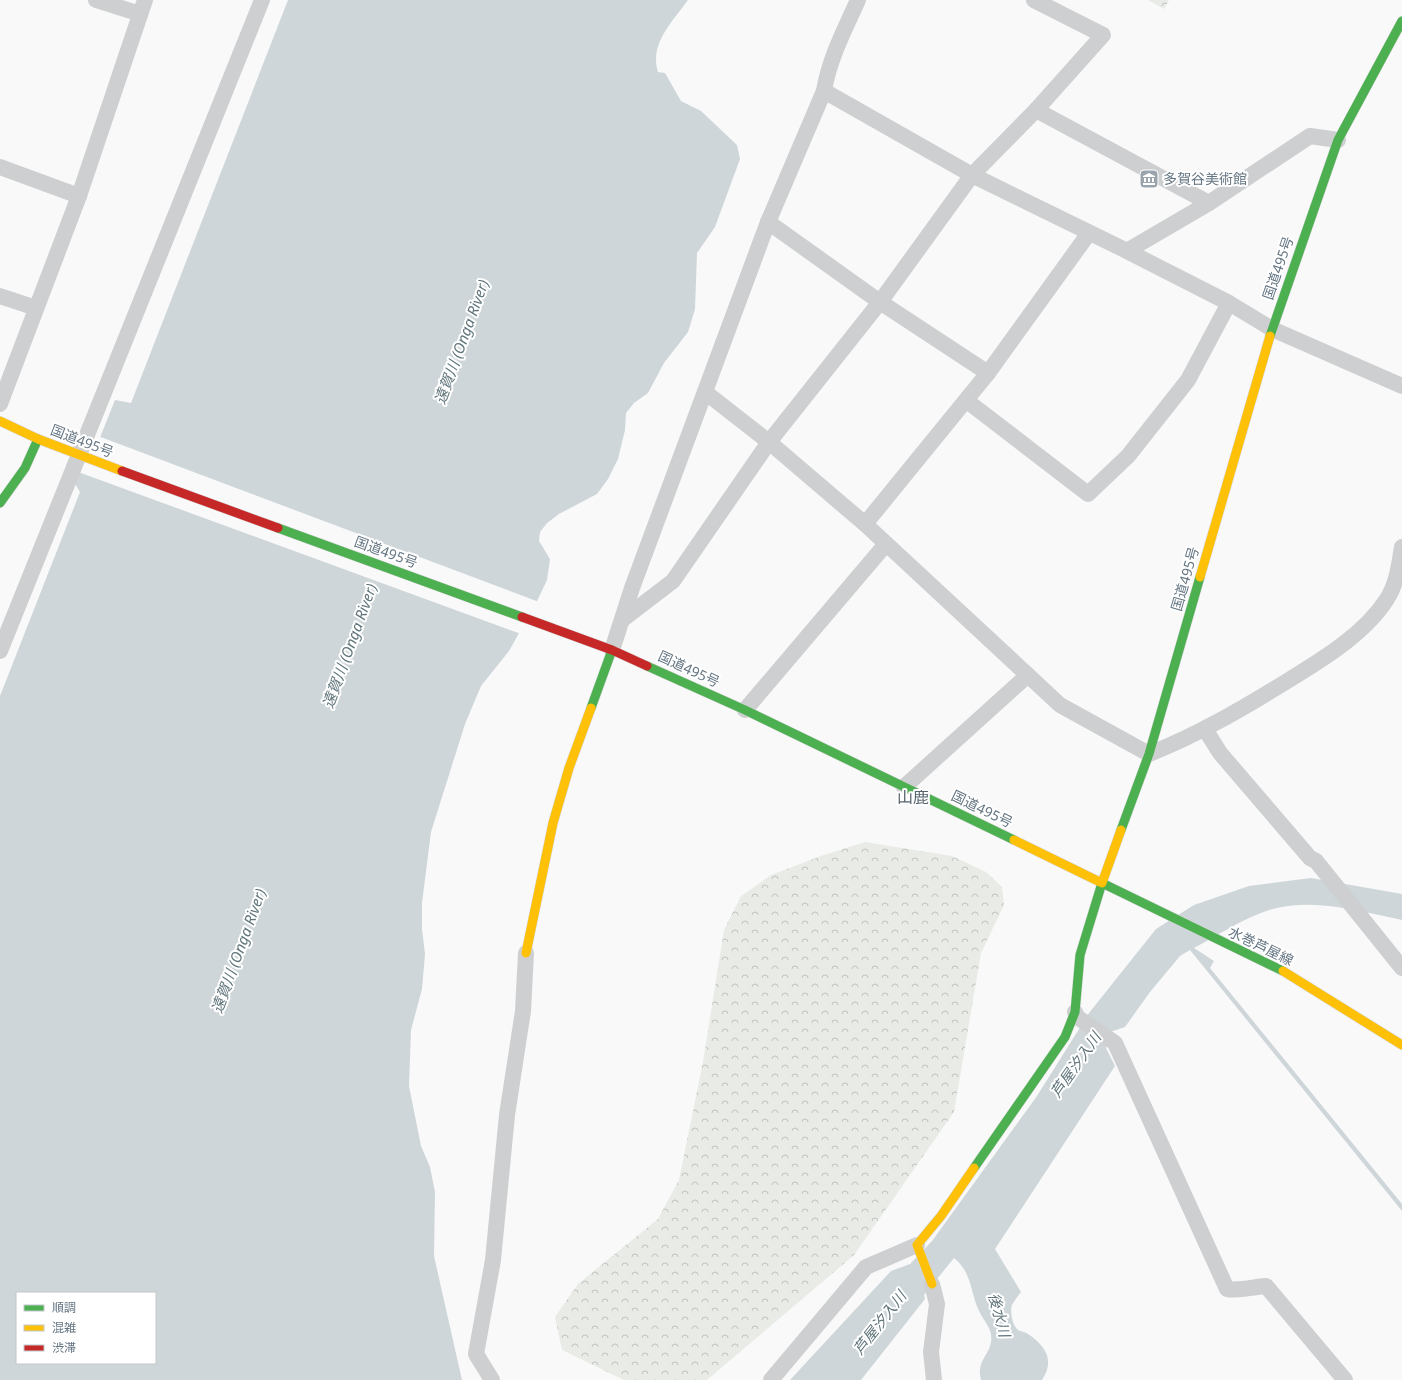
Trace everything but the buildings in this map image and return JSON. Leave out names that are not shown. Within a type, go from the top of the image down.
[{"type":"main road","name":"国道495号","points":[[0,421],[38,439],[78,455],[612,650],[745,710],[1102,883],[1149,754],[1272,329],[1338,140],[1402,21]]},
{"type":"main road","points":[[0,504],[25,468],[38,439]]},
{"type":"main road","points":[[526,953],[555,816],[569,768],[612,650]]},
{"type":"main road","points":[[932,1284],[918,1247],[1065,1037],[1076,1015],[1080,955],[1102,883]]},
{"type":"main road","name":"水巻芦屋線","points":[[1102,883],[1172,916],[1215,940],[1285,972],[1402,1045]]},
{"type":"street","points":[[0,404],[78,196],[143,7],[96,0]]},
{"type":"street","points":[[0,651],[262,0]]},
{"type":"street","points":[[612,650],[632,588],[768,222],[824,91],[835,53],[858,0]]},
{"type":"street","points":[[622,620],[672,580],[769,442],[880,302],[972,175],[1036,110],[1103,35],[1034,0]]},
{"type":"street","points":[[824,91],[972,175],[1229,303],[1272,329],[1402,386]]},
{"type":"street","points":[[1036,110],[1209,203]]},
{"type":"street","points":[[1127,252],[1209,203],[1310,136],[1338,140]]},
{"type":"street","points":[[0,167],[78,196]]},
{"type":"street","points":[[768,222],[880,302],[988,373]]},
{"type":"street","points":[[865,524],[967,401],[1089,233]]},
{"type":"street","points":[[0,296],[36,308]]},
{"type":"street","points":[[967,401],[1088,494],[1128,456],[1188,380],[1229,303]]},
{"type":"street","points":[[706,392],[769,442],[865,524],[1060,705],[1149,754],[1225,719],[1323,659],[1371,621],[1388,598],[1397,575],[1402,547]]},
{"type":"street","points":[[745,710],[886,544]]},
{"type":"street","points":[[904,787],[1028,676]]},
{"type":"street","points":[[1205,729],[1220,753],[1310,858],[1316,861],[1402,968]]},
{"type":"street","points":[[492,1380],[476,1354],[493,1260],[507,1115],[523,1011],[526,953]]},
{"type":"street","points":[[1076,1015],[1115,1043],[1227,1289],[1238,1291],[1266,1286],[1345,1380]]},
{"type":"street","points":[[771,1380],[866,1267],[918,1247]]},
{"type":"street","points":[[932,1284],[937,1304],[931,1352],[934,1380]]},
{"type":"green space","points":[[1148,0],[1169,0],[1164,9]]},
{"type":"green space","points":[[865,842],[952,856],[986,872],[1002,887],[1004,905],[981,953],[954,1112],[854,1255],[707,1380],[624,1380],[562,1350],[555,1317],[578,1284],[658,1219],[679,1180],[703,1062],[724,930],[741,896],[771,875],[821,856]]},
{"type":"water","name":"遠賀川 (Onga River)","points":[[288,0],[688,0],[664,33],[660,42],[656,62],[658,72],[665,73],[681,101],[701,111],[737,145],[740,159],[715,227],[697,253],[695,309],[688,332],[664,363],[648,393],[634,403],[626,413],[625,430],[618,459],[608,479],[597,494],[559,514],[547,523],[540,532],[539,541],[550,559],[547,580],[509,651],[481,686],[465,724],[431,832],[422,903],[422,929],[425,954],[422,989],[411,1030],[409,1086],[421,1146],[430,1167],[435,1192],[434,1256],[462,1380],[0,1380],[0,696],[80,492],[67,471],[95,450],[115,400],[131,403]]},
{"type":"water","points":[[1311,878],[1402,894],[1402,920],[1332,906],[1295,905],[1261,913],[1235,925],[1194,948],[1214,961],[1210,968],[1402,1204],[1402,1211],[1190,950],[1180,956],[1150,992],[1125,1027],[1110,1032],[1106,1048],[1115,1066],[995,1249],[1021,1292],[1011,1308],[1011,1314],[1015,1327],[1018,1330],[1027,1333],[1040,1344],[1047,1354],[1048,1366],[1042,1380],[981,1380],[981,1363],[990,1347],[991,1333],[976,1304],[967,1276],[960,1264],[954,1258],[924,1295],[925,1299],[861,1380],[790,1380],[891,1271],[910,1264],[932,1241],[1037,1096],[1089,1013],[1156,929],[1194,905],[1249,886]]},
{"type":"pier","points":[[98,436],[539,602],[521,634],[70,469],[79,442],[94,447]]},
{"type":"traffic: fast","points":[[1270,336],[1338,140],[1402,21]]},
{"type":"traffic: fast","points":[[0,503],[25,468],[38,439]]},
{"type":"traffic: fast","points":[[278,528],[522,617]]},
{"type":"traffic: fast","points":[[1121,830],[1149,754],[1200,577]]},
{"type":"traffic: fast","points":[[591,708],[612,650]]},
{"type":"traffic: fast","points":[[647,666],[745,710],[1014,840]]},
{"type":"traffic: fast","points":[[974,1168],[1065,1037],[1075,1012],[1080,955],[1102,883],[1283,971]]},
{"type":"traffic: slow","points":[[1200,577],[1270,336]]},
{"type":"traffic: slow","points":[[0,421],[38,439],[122,471]]},
{"type":"traffic: slow","points":[[526,953],[553,823],[569,768],[591,708]]},
{"type":"traffic: slow","points":[[1014,840],[1102,883],[1121,830]]},
{"type":"traffic: slow","points":[[1283,971],[1402,1045]]},
{"type":"traffic: slow","points":[[932,1284],[917,1245],[941,1216],[974,1168]]},
{"type":"traffic: jam","points":[[122,471],[278,528]]},
{"type":"traffic: jam","points":[[522,617],[612,650],[647,666]]},
{"type":"place","name":"多賀谷美術館","points":[[1149,179]]},
{"type":"district","name":"山鹿","points":[[913,797]]},
{"type":"water label","name":"芦屋汐入川","points":[[1076,1065]]},
{"type":"water label","name":"後水川","points":[[999,1315]]},
{"type":"water label","name":"芦屋汐入川","points":[[880,1323]]}]
